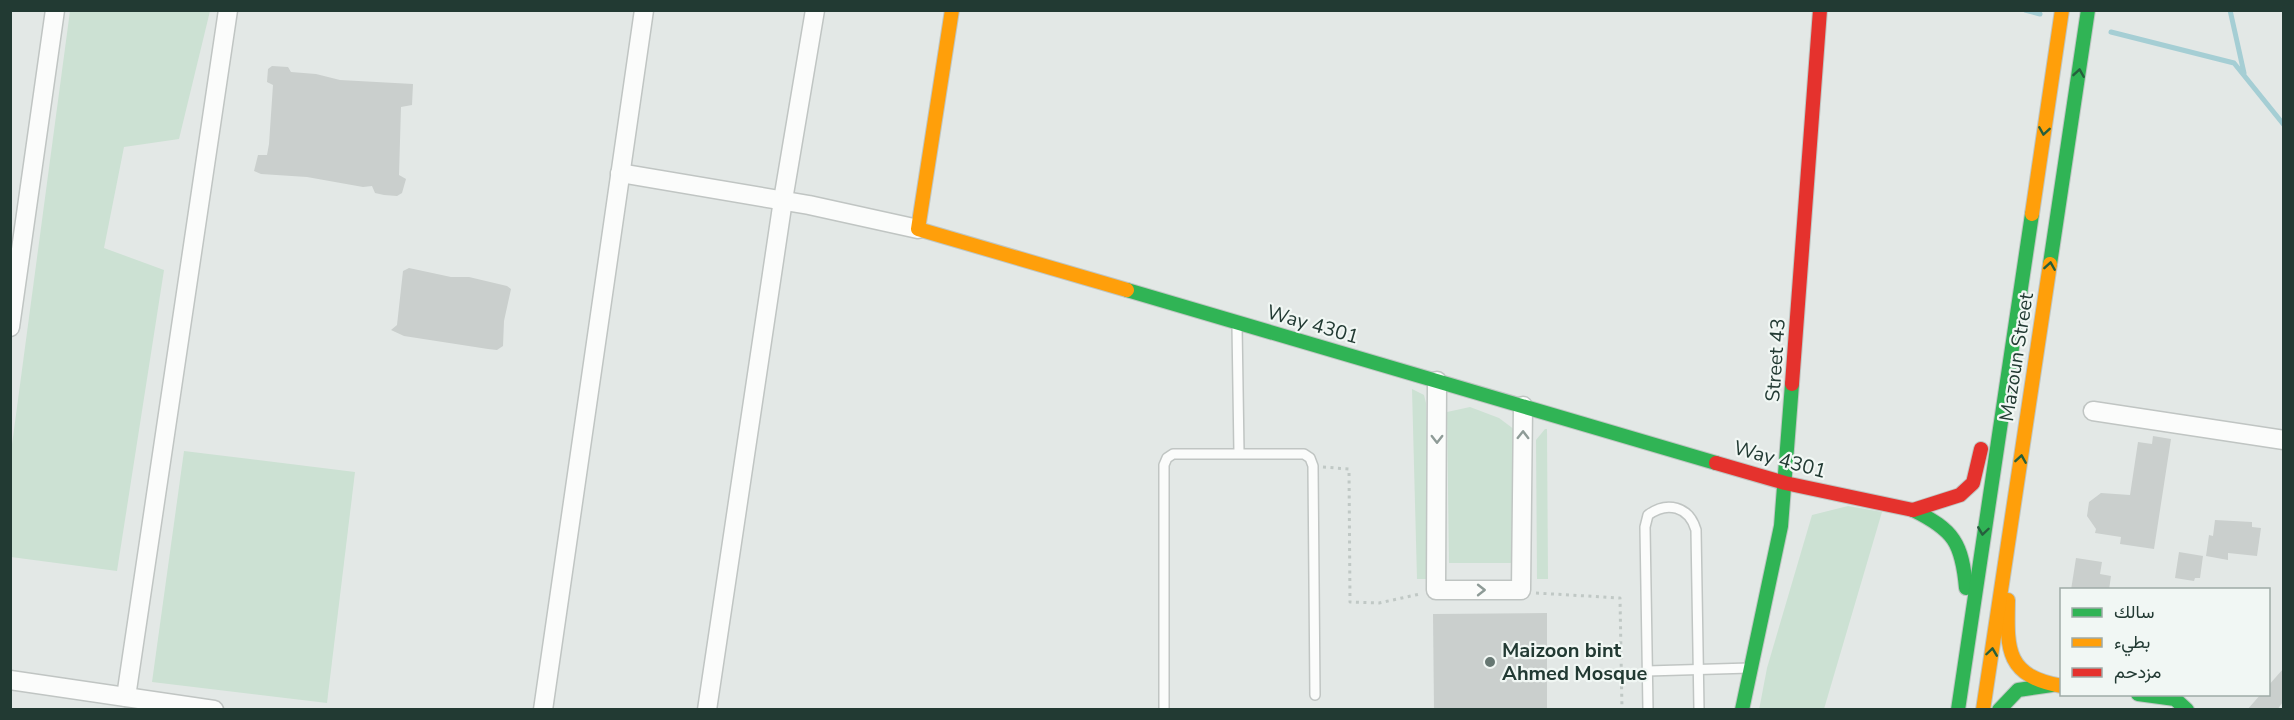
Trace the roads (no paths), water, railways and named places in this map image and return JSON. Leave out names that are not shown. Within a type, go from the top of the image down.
[{"type":"street","points":[[10,327],[55,10]]},
{"type":"street","points":[[126,697],[228,10]]},
{"type":"street","points":[[543,710],[644,10]]},
{"type":"street","points":[[707,710],[783,200],[815,10]]},
{"type":"street","points":[[620,173],[783,200],[918,229],[952,10]]},
{"type":"street","name":"Street 43","points":[[1742,710],[1781,526],[1820,10]]},
{"type":"street","name":"Mazoun Street","points":[[1958,710],[2062,10]]},
{"type":"street","name":"Mazoun Street","points":[[1983,710],[2088,10]]},
{"type":"street","name":"Way 4301","points":[[918,229],[1785,483],[1913,510],[1940,522],[1954,534],[1963,553],[1969,635]]},
{"type":"street","points":[[1913,510],[1960,495],[1973,483],[2017,305]]},
{"type":"street","points":[[1437,381],[1436,590],[1521,590],[1523,406]]},
{"type":"street","points":[[2093,411],[2283,440]]},
{"type":"street","points":[[2007,550],[2009,651],[2021,670],[2057,685]]},
{"type":"street","points":[[10,680],[214,710]]},
{"type":"street","points":[[2000,710],[2018,690],[2057,685]]},
{"type":"street","points":[[2153,696],[2175,699],[2187,710]]},
{"type":"lane","points":[[1237,322],[1239,453]]},
{"type":"lane","points":[[1164,710],[1164,465],[1167,458],[1173,454],[1304,454],[1310,458],[1313,466],[1315,695]]},
{"type":"lane","points":[[1648,710],[1645,527],[1648,515],[1657,508],[1668,506],[1680,509],[1692,517],[1696,530],[1699,710]]},
{"type":"lane","points":[[1647,671],[1751,668]]},
{"type":"waterway","points":[[2025,10],[2040,14]]},
{"type":"waterway","points":[[2230,10],[2244,73]]},
{"type":"waterway","points":[[2111,32],[2234,63],[2284,125]]},
{"type":"place","name":"Maizoon bint Ahmed Mosque","points":[[1490,662]]}]
